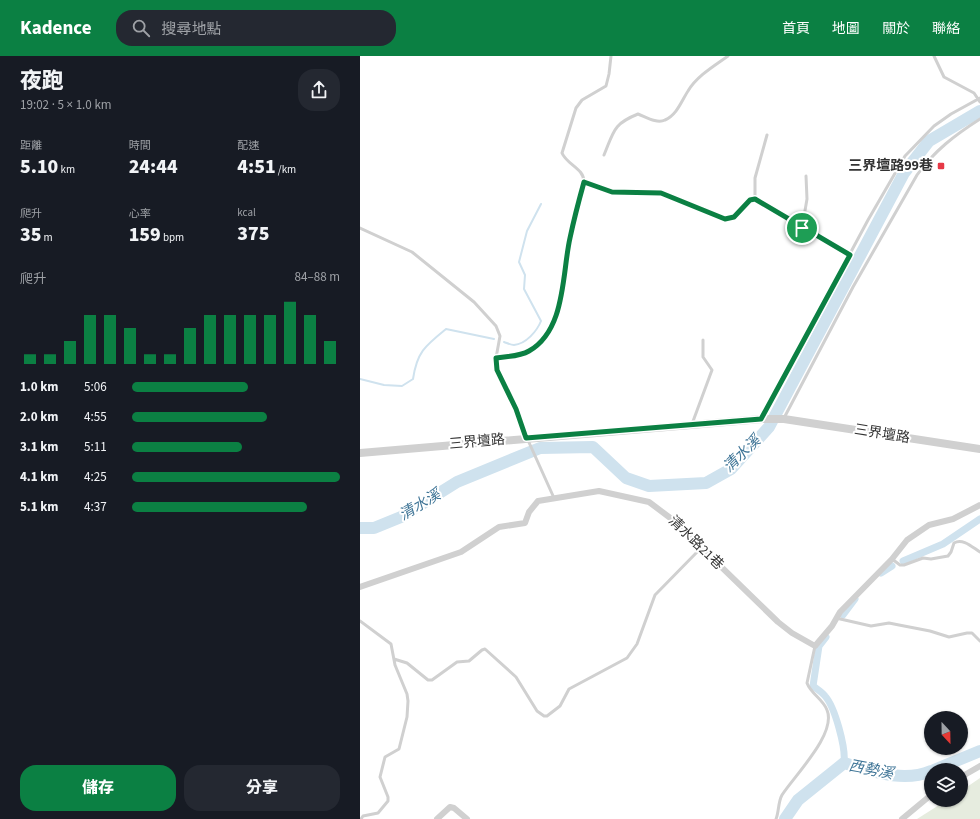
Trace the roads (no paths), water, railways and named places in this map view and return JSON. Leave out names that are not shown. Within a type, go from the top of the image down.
[{"type":"street","name":"三界壇路","points":[[360,453],[761,419],[784,419],[980,449]]},
{"type":"street","name":"清水路21巷","points":[[360,587],[460,552],[474,545],[499,527],[523,524],[528,520],[529,512],[538,501],[599,491],[649,502],[673,520],[778,622],[792,633],[815,646]]},
{"type":"street","points":[[815,646],[840,612],[892,559],[907,540],[919,530],[929,525],[953,519],[980,506]]},
{"type":"street","points":[[968,773],[980,766]]},
{"type":"street","points":[[902,819],[924,801]]},
{"type":"street","points":[[437,819],[450,807],[454,808],[467,819]]},
{"type":"lane","points":[[496,358],[520,355],[533,348],[547,333],[557,313],[566,272],[569,239],[584,182],[582,173],[566,161],[562,153],[576,108],[582,100],[606,86],[611,56]]},
{"type":"lane","points":[[604,155],[615,130],[622,121],[638,114],[656,121],[665,120],[677,110],[688,90],[698,78],[728,56]]},
{"type":"lane","points":[[761,419],[850,255],[906,156],[934,126],[979,100],[974,93],[944,77],[934,56]]},
{"type":"lane","points":[[784,419],[857,281],[917,175],[929,158],[955,135],[980,119]]},
{"type":"lane","points":[[755,199],[754,178],[767,134]]},
{"type":"lane","points":[[802,228],[807,199],[806,176]]},
{"type":"lane","points":[[584,182],[612,192],[661,193],[725,219],[734,217],[750,200],[755,199],[850,255]]},
{"type":"lane","points":[[360,228],[412,252],[474,302],[498,330],[500,336],[496,358],[497,370],[516,409],[526,438],[554,498]]},
{"type":"lane","points":[[692,426],[712,370],[703,357],[703,340]]},
{"type":"lane","points":[[892,559],[900,565],[904,565],[923,558],[931,559],[948,556],[952,552],[954,543],[958,541],[962,541],[980,552]]},
{"type":"lane","points":[[394,659],[407,662],[428,680],[432,680],[457,662],[469,661],[485,649],[516,677],[537,711],[544,716],[547,716],[560,706],[569,689],[618,664],[633,650],[654,595],[701,548]]},
{"type":"lane","points":[[836,618],[871,626],[889,623],[930,631],[949,637],[972,633],[980,641]]},
{"type":"lane","points":[[360,621],[391,644],[394,659],[407,694],[407,717],[399,749],[397,752],[386,755],[380,776],[388,797],[388,801],[378,813],[363,816],[361,819]]},
{"type":"lane","points":[[776,819],[781,797],[820,746],[829,717],[821,700],[809,689],[807,683],[815,646]]},
{"type":"waterway","name":"清水溪","points":[[360,528],[374,528],[401,517],[457,482],[540,448],[593,447],[626,478],[649,486],[706,483],[731,469],[769,427],[904,173],[929,141],[980,111]]},
{"type":"waterway","points":[[504,342],[514,345],[527,340],[537,329],[541,321],[524,289],[525,275],[519,262],[527,231],[541,204]]},
{"type":"waterway","points":[[360,379],[384,385],[402,386],[413,379],[417,362],[423,350],[446,329],[494,339]]},
{"type":"waterway","points":[[903,561],[943,544],[980,519]]},
{"type":"waterway","points":[[881,573],[892,566]]},
{"type":"waterway","points":[[843,615],[855,599]]},
{"type":"waterway","points":[[826,637],[819,646],[813,686],[829,701],[836,718],[842,738],[844,763]]},
{"type":"waterway","name":"西勢溪","points":[[951,763],[980,751]]},
{"type":"waterway","name":"西勢溪","points":[[785,819],[798,800],[844,763],[876,772],[899,776],[910,776],[924,773]]},
{"type":"place","name":"三界壇路99巷","points":[[941,166]]}]
